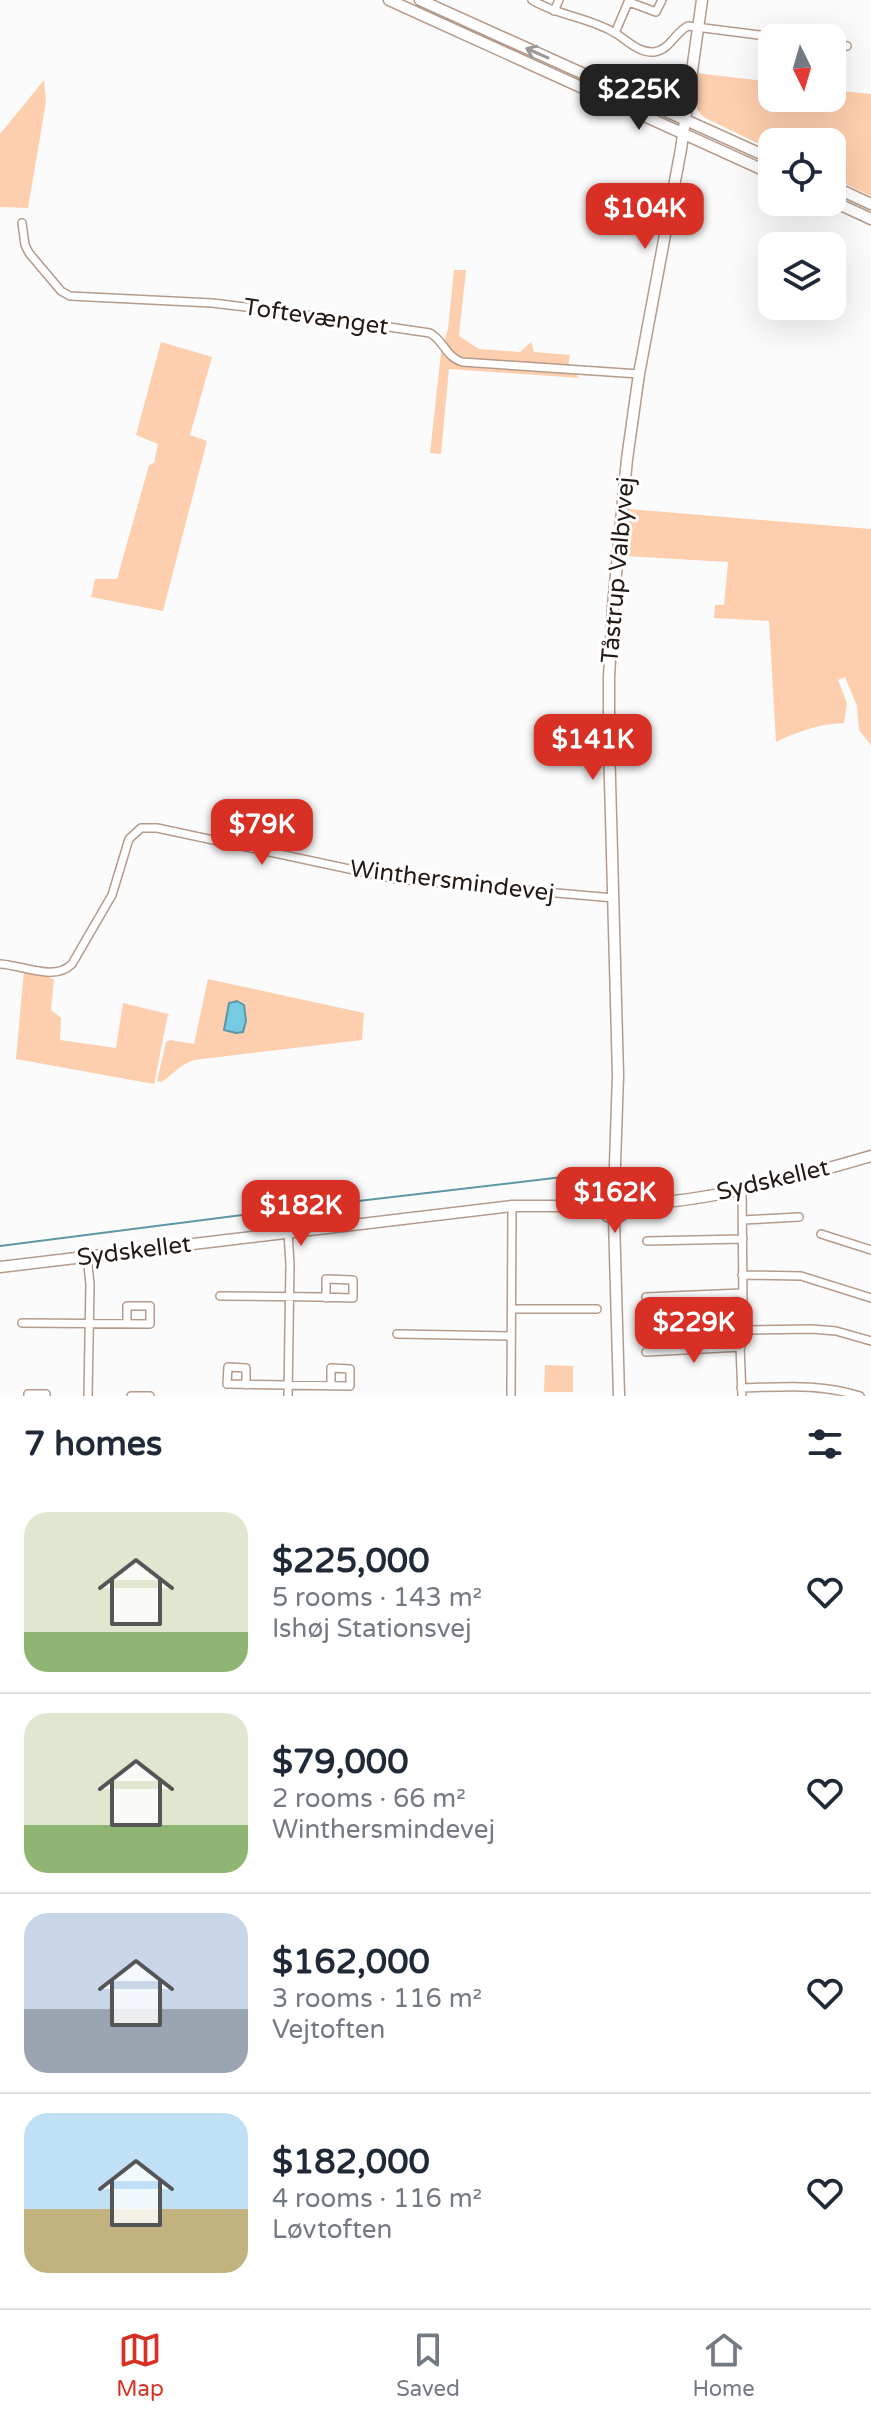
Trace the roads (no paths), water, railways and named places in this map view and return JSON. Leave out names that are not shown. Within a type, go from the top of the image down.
[{"type":"street","points":[[389,0],[758,168]]},
{"type":"street","points":[[420,0],[758,153]]},
{"type":"street","points":[[532,0],[554,11],[597,24],[635,48],[654,52],[669,46],[683,28],[758,35]]},
{"type":"street","points":[[554,11],[559,0]]},
{"type":"street","points":[[615,33],[629,1],[656,12],[662,0]]},
{"type":"street","name":"Tåstrup Valbyvej","points":[[614,1194],[618,1075],[609,677],[616,559],[639,374],[683,134],[702,0]]},
{"type":"street","points":[[846,192],[871,204]]},
{"type":"street","points":[[846,207],[871,219]]},
{"type":"street","name":"Toftevænget","points":[[22,223],[29,253],[61,291],[70,296],[212,303],[279,311],[430,333],[439,338],[448,354],[462,362],[639,374]]},
{"type":"street","name":"Winthersmindevej","points":[[0,964],[52,973],[67,969],[112,895],[129,839],[141,828],[148,827],[396,879],[614,898]]},
{"type":"street","name":"Sydskellet","points":[[626,1205],[742,1189],[871,1156]]},
{"type":"street","points":[[742,1189],[743,1306],[739,1321],[742,1392],[812,1386],[834,1388],[860,1396]]},
{"type":"street","points":[[614,1194],[624,1199],[626,1205],[623,1215],[614,1218],[607,1216],[602,1206],[604,1199],[614,1194]]},
{"type":"street","points":[[511,1396],[512,1206]]},
{"type":"street","name":"Sydskellet","points":[[0,1267],[512,1206],[602,1206]]},
{"type":"street","points":[[743,1220],[799,1217]]},
{"type":"street","points":[[614,1218],[619,1396]]},
{"type":"street","points":[[288,1232],[288,1396]]},
{"type":"street","points":[[821,1234],[871,1250]]},
{"type":"street","points":[[647,1241],[743,1239]]},
{"type":"street","points":[[87,1256],[90,1284],[88,1396]]},
{"type":"street","points":[[742,1275],[801,1276],[871,1298]]},
{"type":"street","points":[[220,1296],[326,1298],[353,1298],[353,1280],[326,1279],[326,1298]]},
{"type":"street","points":[[646,1297],[742,1293]]},
{"type":"street","points":[[512,1309],[597,1309]]},
{"type":"street","points":[[22,1323],[127,1324]]},
{"type":"street","points":[[741,1330],[836,1331],[871,1341]]},
{"type":"street","points":[[397,1334],[511,1336]]},
{"type":"street","points":[[646,1352],[741,1347]]},
{"type":"street","points":[[246,1385],[331,1386]]},
{"type":"street","points":[[28,1396],[46,1396]]},
{"type":"street","points":[[131,1396],[150,1396]]},
{"type":"water","points":[[237,1001],[244,1005],[246,1021],[243,1032],[236,1033],[224,1030],[229,1003]]},
{"type":"waterway","points":[[0,1246],[588,1174]]}]
